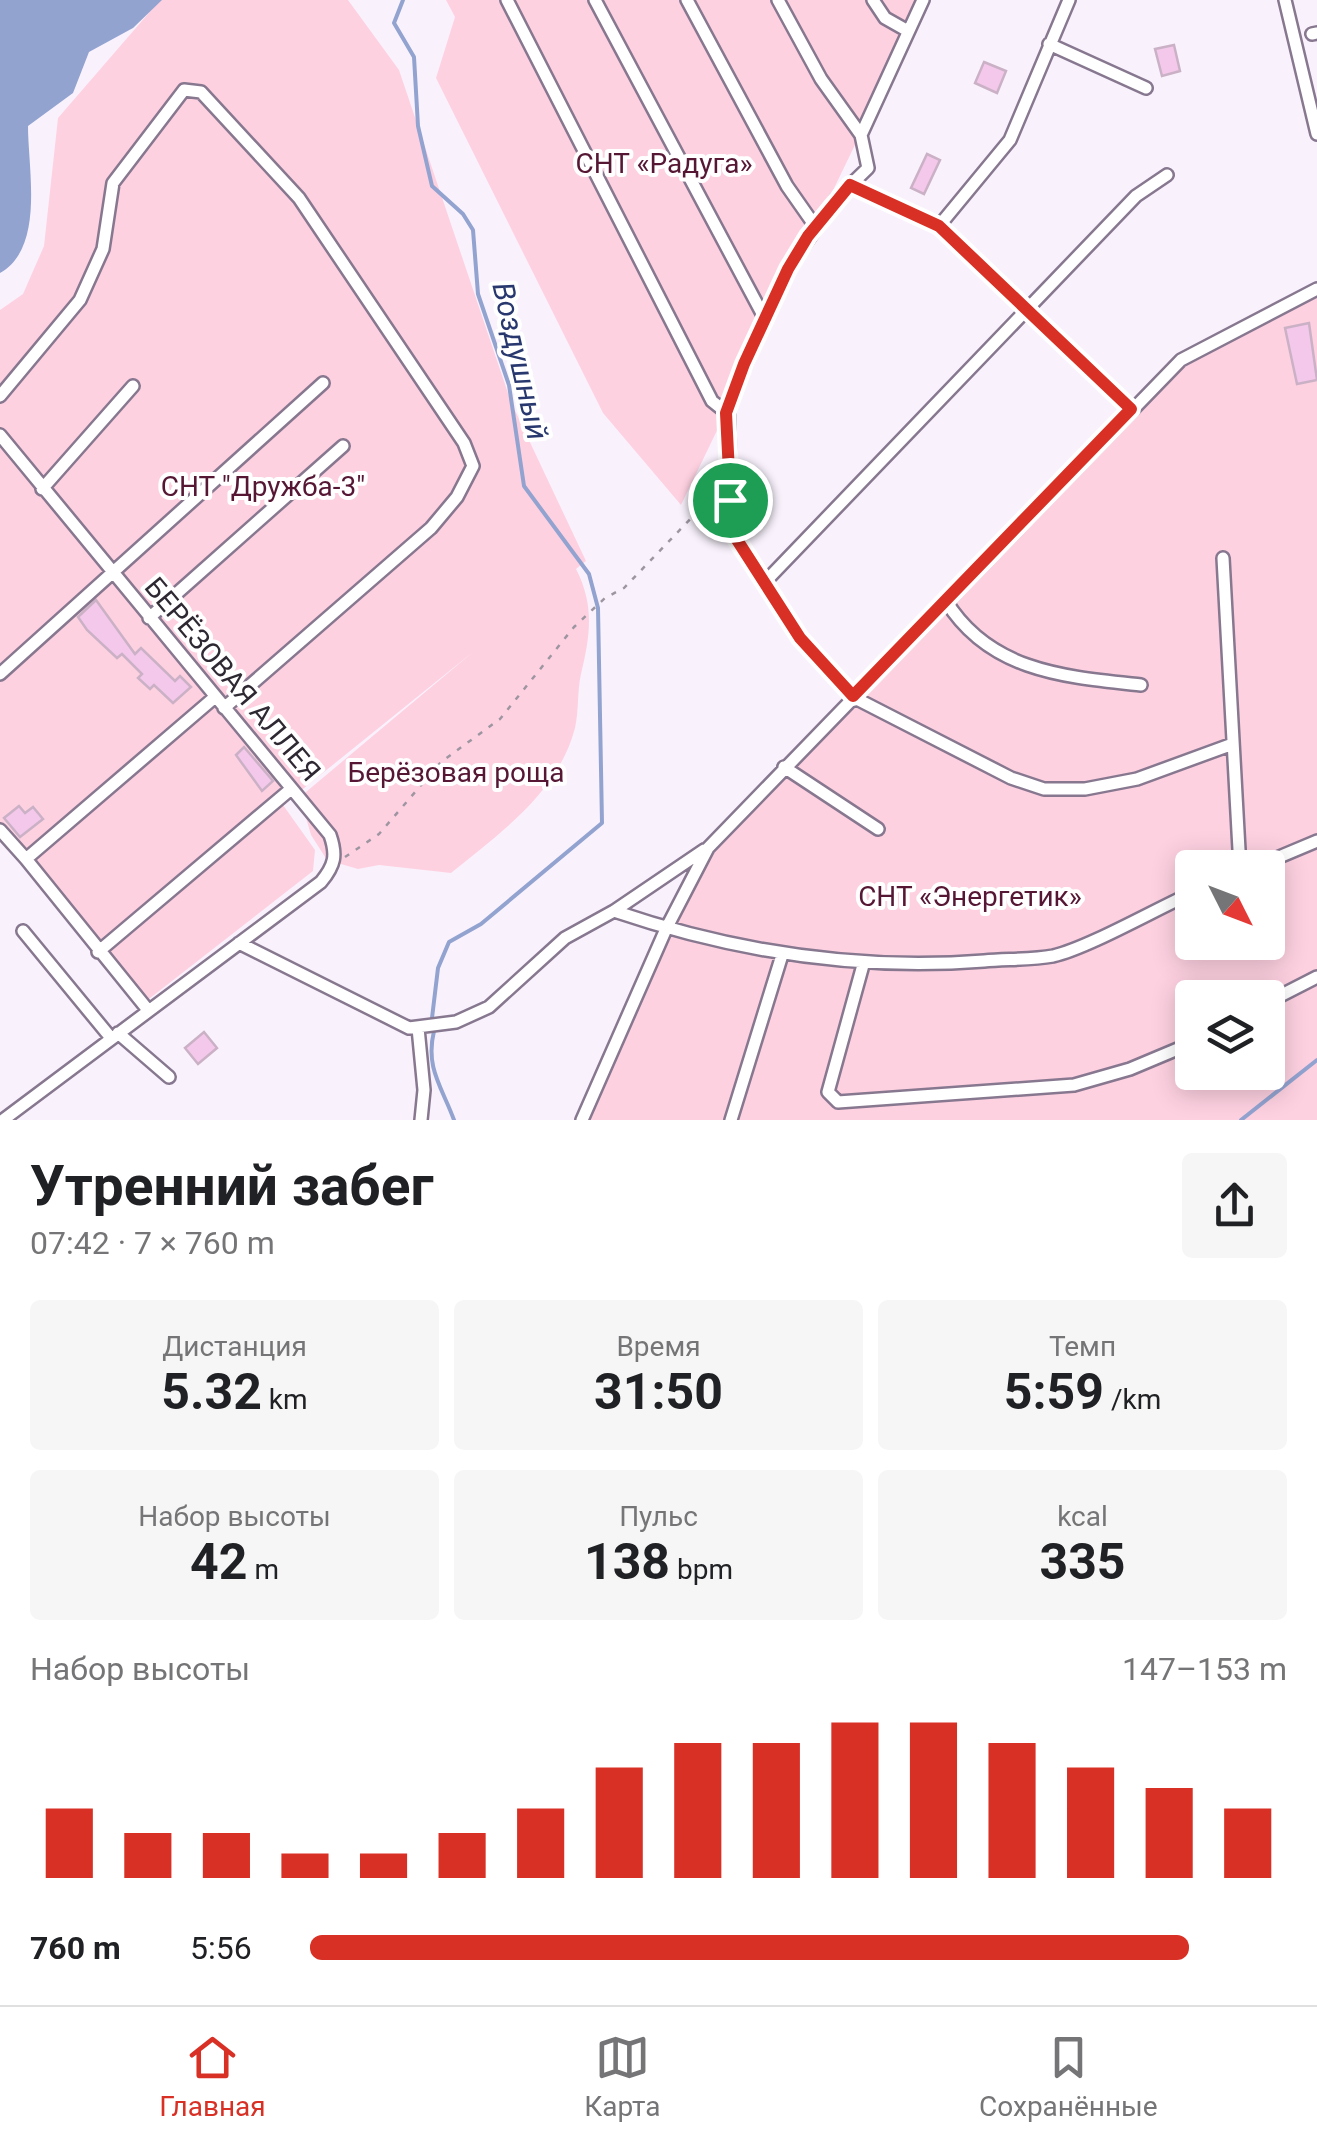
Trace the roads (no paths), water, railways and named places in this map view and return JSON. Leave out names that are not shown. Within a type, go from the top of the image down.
[{"type":"street","points":[[595,0],[765,319]]},
{"type":"street","points":[[687,0],[788,186],[815,226]]},
{"type":"street","points":[[778,0],[821,79],[862,135],[868,168],[815,226],[765,319],[726,413],[732,532],[800,638],[853,696],[1011,778],[1044,789],[1085,789],[1136,779],[1230,744]]},
{"type":"street","points":[[874,0],[885,18],[908,31]]},
{"type":"street","points":[[862,135],[924,0]]},
{"type":"street","points":[[939,226],[1010,140],[1069,0]]},
{"type":"street","points":[[1285,0],[1317,134]]},
{"type":"street","points":[[515,2],[712,401],[726,413]]},
{"type":"street","points":[[1049,44],[1146,88]]},
{"type":"street","points":[[0,396],[80,300],[103,248],[113,183],[120,170],[184,90],[201,92],[227,115],[299,198],[464,443],[473,466],[458,497],[430,528],[224,708]]},
{"type":"street","points":[[764,583],[1136,196],[1167,175]]},
{"type":"street","points":[[850,185],[939,226],[1131,409]]},
{"type":"street","points":[[3,1120],[239,943],[409,1028],[456,1022],[488,1007],[566,938],[708,848],[1131,409],[1190,354],[1317,289]]},
{"type":"street","points":[[0,674],[323,383]]},
{"type":"street","points":[[42,489],[133,386]]},
{"type":"street","name":"БЕРЁЗОВАЯ АЛЛЕЯ","points":[[0,436],[330,835],[336,852],[332,869],[239,943]]},
{"type":"street","points":[[150,618],[343,446]]},
{"type":"street","points":[[1224,558],[1230,744],[1239,850]]},
{"type":"street","points":[[946,601],[974,637],[1006,657],[1077,681],[1141,685]]},
{"type":"street","points":[[26,859],[215,697]]},
{"type":"street","points":[[784,767],[878,829]]},
{"type":"street","points":[[98,952],[292,788]]},
{"type":"street","points":[[0,830],[148,1010]]},
{"type":"street","points":[[1285,854],[1317,841]]},
{"type":"street","points":[[582,1120],[666,928],[708,848]]},
{"type":"street","points":[[614,911],[782,956],[863,965],[1054,956],[1175,901]]},
{"type":"street","points":[[23,931],[114,1036],[170,1077]]},
{"type":"street","points":[[731,1120],[782,956]]},
{"type":"street","points":[[863,965],[828,1092],[830,1099],[838,1102],[1074,1085],[1130,1069],[1175,1050]]},
{"type":"street","points":[[1285,993],[1317,977]]},
{"type":"street","points":[[418,1028],[424,1090],[421,1120]]},
{"type":"water","points":[[0,0],[162,0],[133,28],[89,52],[73,93],[28,126],[29,227],[14,261],[0,273]]},
{"type":"waterway","name":"Воздушный","points":[[403,0],[394,23],[414,57],[418,126],[432,186],[463,214],[473,230],[478,294],[509,385],[524,486],[589,574],[598,608],[602,823],[481,924],[449,942],[438,968],[432,1018]]},
{"type":"waterway","name":"Воздушный","points":[[434,1031],[433,1067],[454,1120]]},
{"type":"waterway","points":[[1241,1120],[1317,1060]]},
{"type":"park label","name":"СНТ «Радуга»","points":[[664,163]]},
{"type":"park label","name":"СНТ \"Дружба-3\"","points":[[263,486]]},
{"type":"park label","name":"Берёзовая роща","points":[[456,772]]},
{"type":"park label","name":"СНТ «Энергетик»","points":[[970,896]]}]
